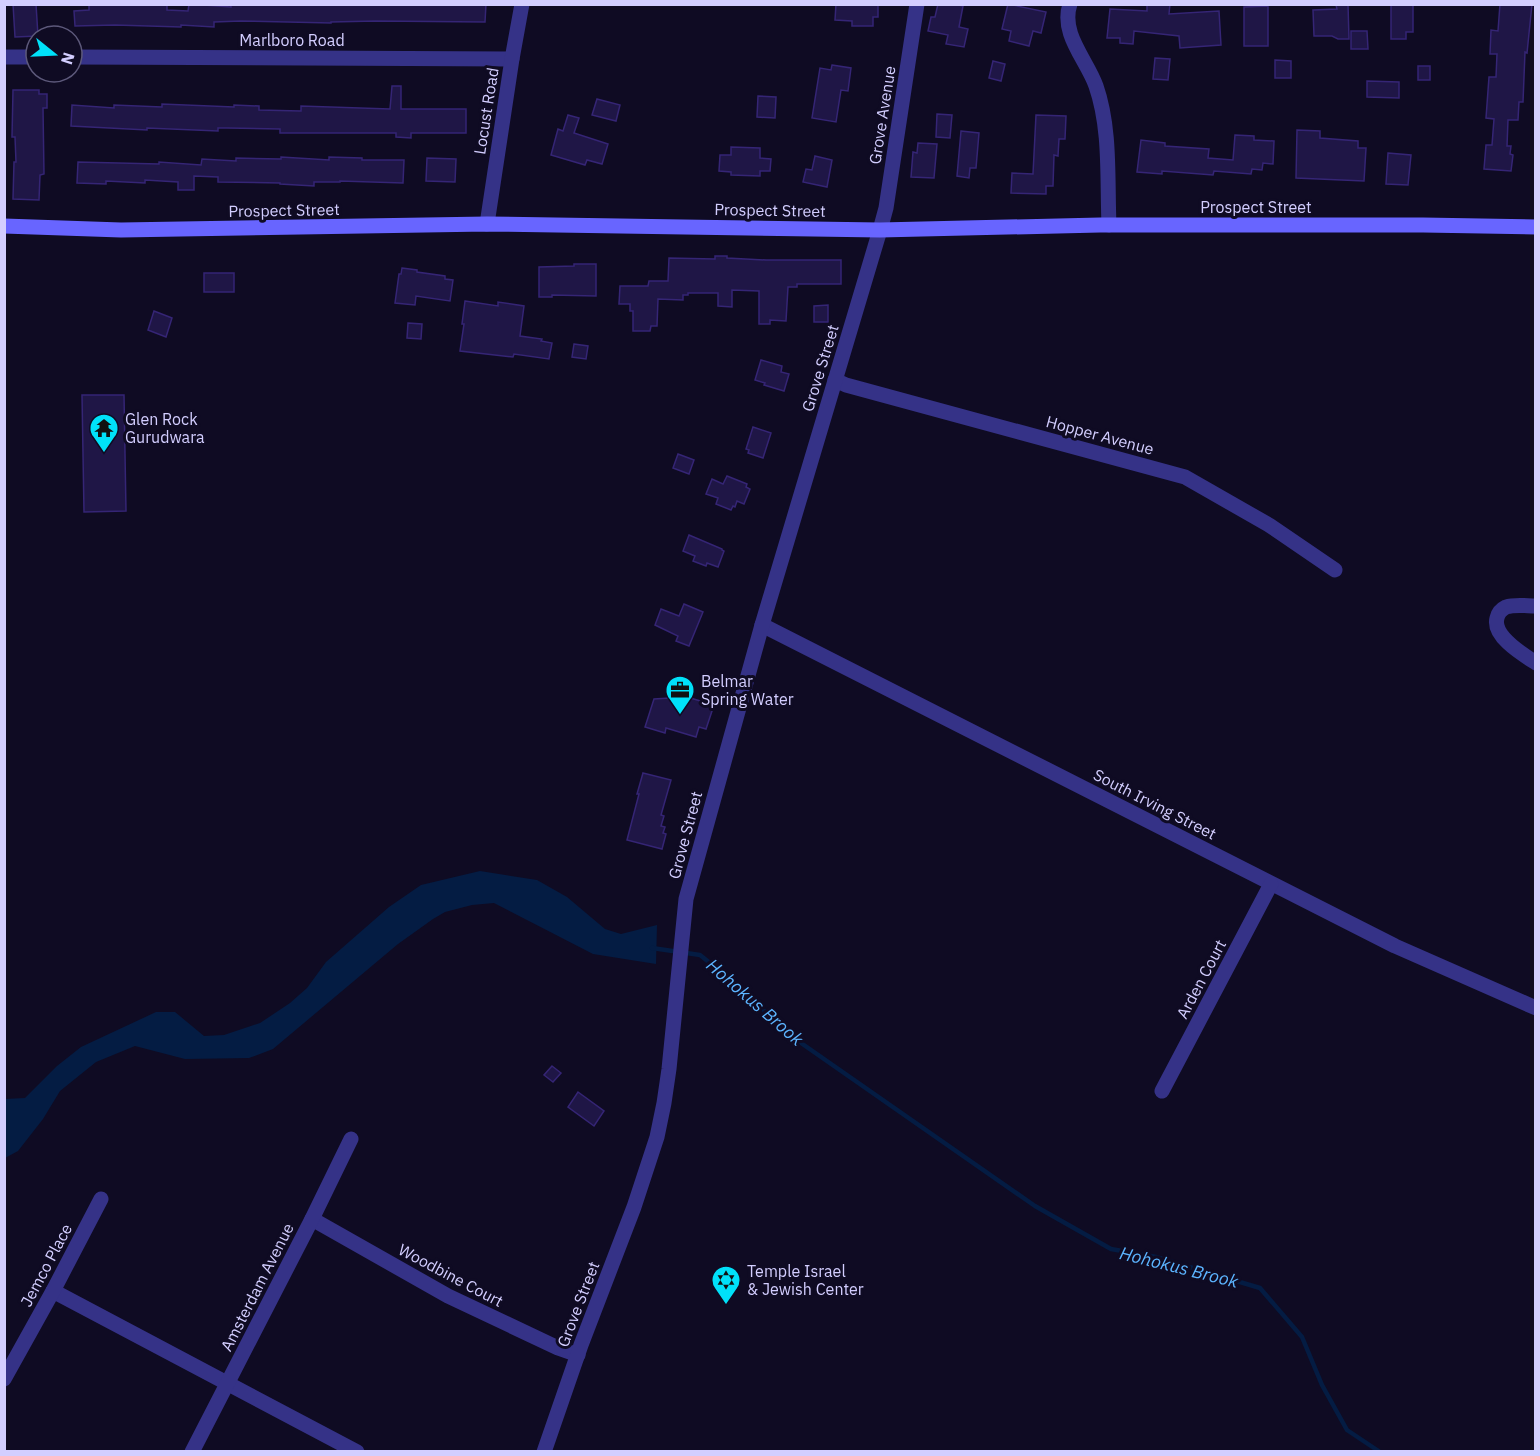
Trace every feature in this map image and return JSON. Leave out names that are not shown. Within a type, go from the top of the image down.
[{"type":"main road","name":"Prospect Street","points":[[4,226],[121,230],[487,224],[880,230],[1109,225],[1536,227]]},
{"type":"street","name":"Locust Road","points":[[487,224],[522,4]]},
{"type":"street","name":"Grove Avenue","points":[[880,230],[886,208],[917,4]]},
{"type":"street","points":[[1070,4],[1067,22],[1070,34],[1095,83],[1102,104],[1107,154],[1109,225]]},
{"type":"street","points":[[4,57],[24,57]]},
{"type":"street","name":"Marlboro Road","points":[[84,57],[512,58]]},
{"type":"street","name":"Grove Street","points":[[544,1452],[634,1207],[657,1137],[666,1092],[686,899],[762,625],[880,230]]},
{"type":"street","name":"Hopper Avenue","points":[[835,380],[846,385],[1185,477],[1269,525],[1335,570]]},
{"type":"street","points":[[1536,606],[1505,608],[1496,620],[1497,628],[1502,635],[1516,650],[1536,663]]},
{"type":"street","name":"South Irving Street","points":[[762,625],[1395,946],[1536,1008]]},
{"type":"street","name":"Arden Court","points":[[1162,1091],[1271,884]]},
{"type":"street","name":"Amsterdam Avenue","points":[[192,1452],[351,1139]]},
{"type":"street","name":"Jemco Place","points":[[4,1379],[101,1199]]},
{"type":"street","name":"Woodbine Court","points":[[312,1219],[448,1296],[558,1348],[578,1355]]},
{"type":"street","points":[[53,1291],[357,1452]]},
{"type":"water","points":[[480,871],[537,880],[567,897],[605,929],[621,934],[657,925],[656,964],[593,954],[494,903],[472,905],[445,912],[398,944],[273,1049],[249,1058],[185,1059],[135,1046],[96,1062],[60,1091],[43,1119],[18,1151],[5,1158],[5,1099],[25,1098],[57,1066],[81,1047],[156,1012],[175,1012],[204,1036],[224,1035],[260,1023],[290,1003],[307,988],[326,962],[389,907],[421,885]]},
{"type":"building","points":[[13,4],[36,4],[37,24],[24,24],[24,37],[15,37]]},
{"type":"building","points":[[89,4],[167,4],[167,10],[188,11],[189,4],[231,7],[231,4],[486,4],[485,22],[241,21],[214,22],[214,27],[75,24],[74,11],[89,10]]},
{"type":"building","points":[[836,4],[878,4],[878,17],[873,17],[873,26],[852,26],[852,21],[835,20]]},
{"type":"building","points":[[938,4],[963,6],[959,27],[968,29],[964,47],[946,44],[948,35],[928,31],[931,17],[935,17]]},
{"type":"building","points":[[1008,4],[1046,12],[1041,33],[1033,31],[1029,46],[1009,41],[1011,31],[1002,29]]},
{"type":"building","points":[[1147,4],[1170,4],[1169,14],[1219,11],[1221,45],[1180,48],[1179,36],[1134,31],[1133,44],[1120,43],[1120,38],[1107,38],[1110,9],[1147,11]]},
{"type":"building","points":[[1348,4],[1349,39],[1314,36],[1313,10],[1337,9],[1336,5]]},
{"type":"building","points":[[1391,4],[1413,4],[1413,32],[1406,32],[1406,39],[1391,39]]},
{"type":"building","points":[[1500,4],[1532,4],[1527,53],[1525,52],[1523,102],[1519,102],[1518,120],[1508,120],[1507,146],[1511,146],[1510,154],[1513,155],[1511,171],[1484,169],[1486,145],[1492,145],[1494,119],[1486,118],[1489,77],[1496,77],[1497,54],[1490,54],[1491,30],[1498,31]]},
{"type":"building","points":[[1268,6],[1268,46],[1244,46],[1244,7]]},
{"type":"building","points":[[1351,31],[1367,31],[1368,49],[1351,49]]},
{"type":"building","points":[[1155,58],[1170,59],[1168,80],[1153,79]]},
{"type":"building","points":[[1275,60],[1291,61],[1291,78],[1275,78]]},
{"type":"building","points":[[993,61],[1005,64],[1001,81],[989,78]]},
{"type":"building","points":[[832,65],[851,68],[848,91],[841,90],[836,122],[812,118],[820,68],[831,70]]},
{"type":"building","points":[[1418,66],[1430,66],[1430,80],[1418,80]]},
{"type":"building","points":[[1367,81],[1399,82],[1399,98],[1367,97]]},
{"type":"building","points":[[392,86],[401,86],[401,109],[466,109],[466,133],[411,133],[411,138],[396,137],[396,133],[280,133],[280,129],[218,128],[218,131],[147,128],[147,130],[71,126],[72,105],[114,108],[114,105],[234,107],[234,105],[259,106],[259,110],[301,111],[301,106],[390,109]]},
{"type":"building","points":[[13,90],[39,90],[39,94],[47,94],[47,108],[43,108],[44,174],[40,175],[39,200],[13,199],[14,162],[16,162],[15,137],[12,137]]},
{"type":"building","points":[[758,96],[776,97],[775,118],[757,117]]},
{"type":"building","points":[[597,99],[620,105],[616,121],[592,115]]},
{"type":"building","points":[[937,114],[952,115],[950,138],[936,137]]},
{"type":"building","points":[[568,115],[579,118],[574,133],[608,144],[602,164],[587,160],[585,165],[551,155],[558,129],[563,131]]},
{"type":"building","points":[[1036,115],[1066,116],[1065,139],[1059,139],[1058,156],[1054,155],[1053,186],[1046,186],[1046,194],[1011,193],[1012,173],[1033,174]]},
{"type":"building","points":[[1297,130],[1320,131],[1320,138],[1358,141],[1358,148],[1366,148],[1364,181],[1296,178]]},
{"type":"building","points":[[961,131],[979,133],[976,168],[970,168],[969,178],[957,176]]},
{"type":"building","points":[[1235,135],[1254,136],[1254,140],[1274,141],[1273,164],[1263,163],[1262,170],[1252,169],[1251,174],[1214,171],[1213,175],[1162,171],[1162,174],[1137,172],[1141,140],[1165,143],[1165,146],[1209,149],[1208,158],[1233,160]]},
{"type":"building","points":[[918,143],[937,144],[934,178],[911,177],[913,152],[917,153]]},
{"type":"building","points":[[731,147],[760,148],[760,158],[771,159],[770,171],[760,171],[760,176],[731,175],[731,172],[719,171],[720,155],[731,155]]},
{"type":"building","points":[[1388,153],[1411,155],[1408,185],[1386,184]]},
{"type":"building","points":[[815,156],[832,160],[827,187],[803,182],[806,169],[812,170]]},
{"type":"building","points":[[281,157],[329,160],[329,157],[404,160],[403,183],[340,181],[314,182],[314,186],[218,182],[218,177],[194,176],[194,190],[178,190],[178,182],[145,180],[145,183],[106,181],[106,184],[77,183],[78,162],[159,164],[159,162],[201,165],[202,159],[236,161],[236,158],[281,159]]},
{"type":"building","points":[[427,158],[456,159],[455,182],[426,181]]},
{"type":"building","points":[[715,256],[766,260],[841,260],[841,284],[797,284],[797,287],[788,287],[786,321],[770,320],[770,324],[759,324],[759,291],[732,290],[732,307],[718,306],[718,293],[688,293],[688,295],[683,295],[683,300],[658,299],[657,326],[651,326],[650,331],[633,331],[633,311],[630,311],[630,304],[619,304],[620,286],[648,286],[649,281],[668,281],[669,258],[715,259]]},
{"type":"building","points":[[574,264],[596,264],[596,296],[539,297],[539,267],[574,266]]},
{"type":"building","points":[[402,268],[445,276],[445,279],[453,280],[450,301],[416,296],[415,305],[395,303]]},
{"type":"building","points":[[204,273],[234,273],[234,292],[204,292]]},
{"type":"building","points":[[465,301],[498,306],[498,302],[524,306],[520,336],[552,343],[549,359],[514,354],[513,357],[460,351]]},
{"type":"building","points":[[828,305],[828,322],[814,322],[814,306]]},
{"type":"building","points":[[154,311],[172,318],[166,337],[148,330]]},
{"type":"building","points":[[408,323],[422,324],[421,339],[407,338]]},
{"type":"building","points":[[574,344],[588,346],[586,359],[572,357]]},
{"type":"building","points":[[761,360],[782,366],[781,372],[789,374],[784,391],[755,380]]},
{"type":"building","name":"Glen Rock Gurudwara","points":[[82,395],[124,395],[126,511],[84,512]]},
{"type":"building","points":[[753,427],[771,433],[763,458],[748,453],[749,450],[746,449]]},
{"type":"building","points":[[678,454],[694,460],[689,474],[673,468]]},
{"type":"building","points":[[727,476],[747,484],[746,487],[750,489],[744,504],[737,501],[731,510],[716,504],[718,498],[706,494],[712,479],[723,484]]},
{"type":"building","points":[[689,535],[724,551],[718,567],[707,563],[706,566],[693,561],[695,556],[683,551]]},
{"type":"building","points":[[684,604],[703,612],[689,646],[676,641],[678,636],[655,625],[661,609],[679,616]]},
{"type":"building","name":"Belmar Spring Water","points":[[687,697],[714,705],[706,729],[699,727],[696,737],[666,728],[665,733],[645,727],[654,699]]},
{"type":"building","points":[[643,773],[671,780],[661,815],[664,816],[661,826],[665,827],[663,833],[666,834],[662,849],[627,840]]},
{"type":"building","points":[[552,1066],[561,1073],[553,1082],[544,1075]]},
{"type":"building","points":[[578,1092],[604,1111],[594,1126],[568,1107]]},
{"type":"waterway","name":"Hohokus Brook","points":[[652,948],[700,955],[736,984],[791,1036],[1035,1206],[1111,1249],[1156,1257],[1260,1288],[1302,1337],[1322,1385],[1347,1430],[1380,1452]]},
{"type":"place","name":"Glen Rock Gurudwara","points":[[104,454]]},
{"type":"place","name":"Belmar Spring Water","points":[[680,716]]},
{"type":"place","name":"Temple Israel & Jewish Center","points":[[726,1306]]}]
